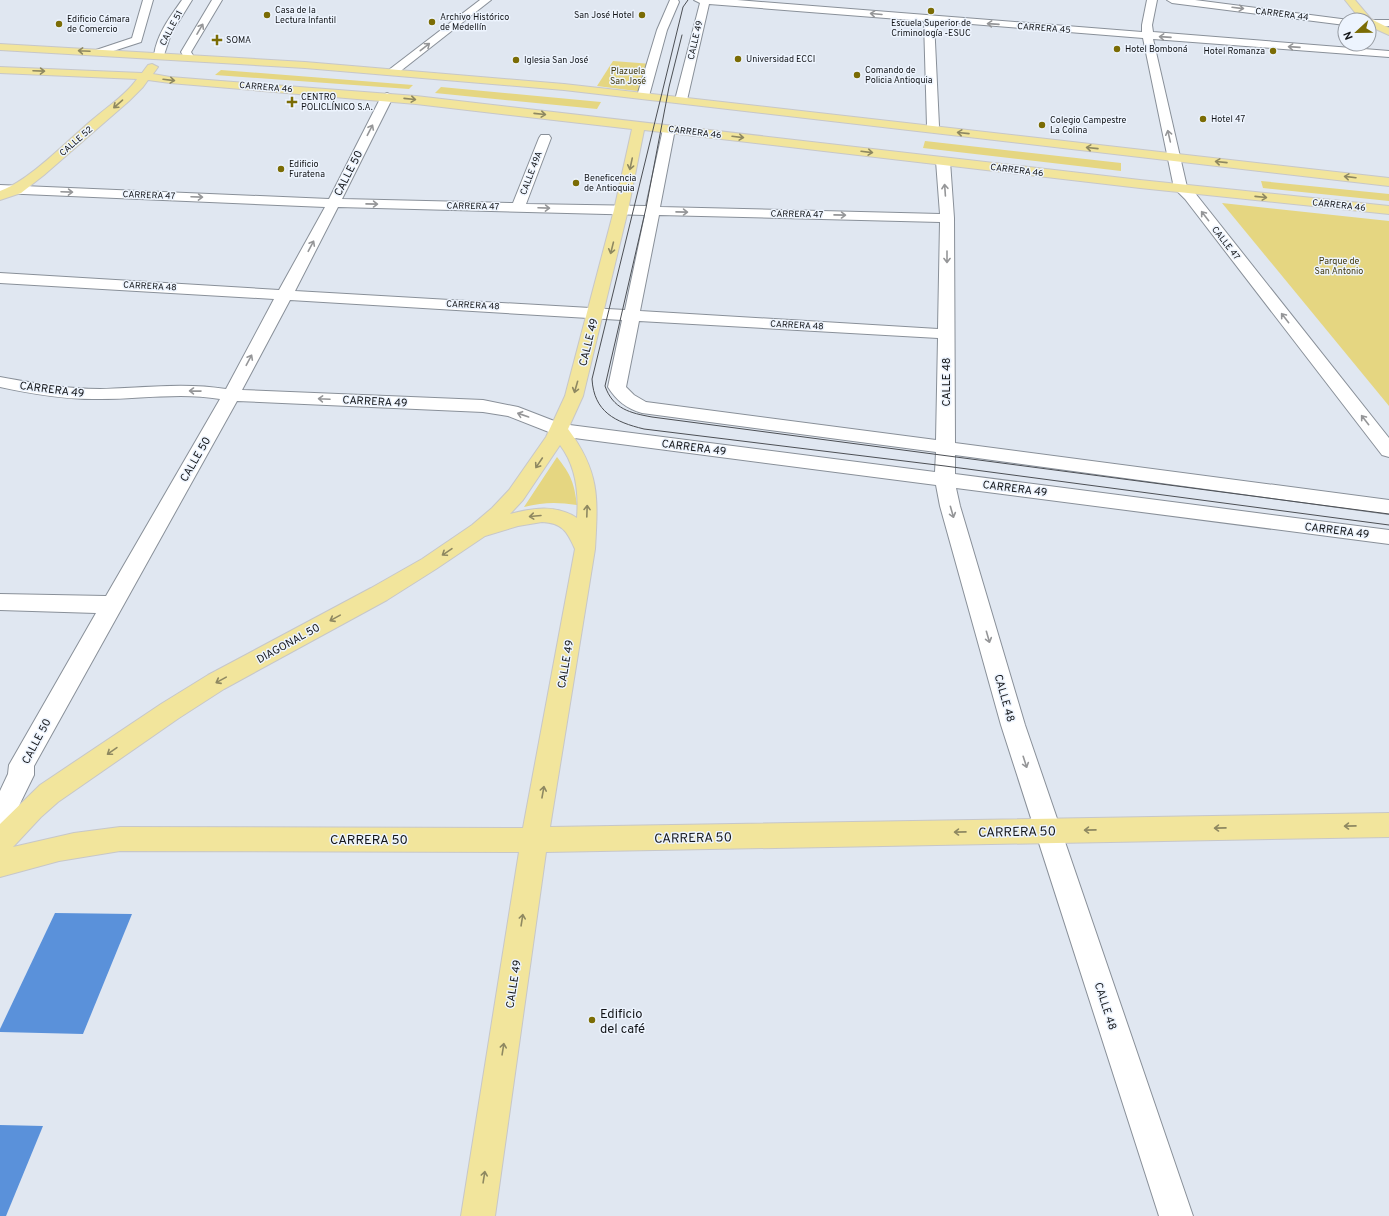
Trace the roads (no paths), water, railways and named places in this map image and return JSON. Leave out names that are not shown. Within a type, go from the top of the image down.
[{"type":"main road","points":[[1350,0],[1360,12]]},
{"type":"main road","points":[[1377,26],[1389,32]]},
{"type":"main road","points":[[0,47],[159,55],[394,71],[681,100],[1389,182]]},
{"type":"main road","name":"CALLE 51","points":[[144,76],[157,61],[159,55]]},
{"type":"main road","name":"CARRERA 46","points":[[0,70],[144,76],[170,80],[387,97],[1181,188],[1389,210]]},
{"type":"main road","name":"CALLE 52","points":[[0,196],[16,190],[125,98],[139,85],[144,76]]},
{"type":"main road","name":"CALLE 49","points":[[478,1216],[535,840],[585,550],[588,506],[586,481],[580,462],[570,444],[559,430],[574,396],[596,313],[621,210],[639,126]]},
{"type":"main road","name":"DIAGONAL 50","points":[[0,843],[18,823],[57,787],[170,711],[216,682],[379,594],[429,564],[479,530],[499,513],[516,495],[539,463],[559,430]]},
{"type":"main road","points":[[479,530],[524,517],[537,515],[550,516],[560,518],[572,525],[585,550]]},
{"type":"main road","name":"CARRERA 50","points":[[0,864],[59,848],[89,842],[120,839],[535,840],[1389,825]]},
{"type":"street","points":[[100,52],[137,40],[148,0]]},
{"type":"street","name":"CALLE 51","points":[[159,55],[159,50],[171,25],[187,0]]},
{"type":"street","points":[[189,57],[186,52],[217,0]]},
{"type":"street","points":[[394,71],[486,0]]},
{"type":"street","points":[[1152,0],[1147,25],[1148,36],[1181,188]]},
{"type":"street","name":"CARRERA 44","points":[[1172,0],[1337,21]]},
{"type":"street","points":[[643,96],[662,30],[674,2]]},
{"type":"street","name":"CARRERA 45","points":[[702,2],[1313,48],[1389,59]]},
{"type":"street","name":"CALLE 49","points":[[681,100],[702,2]]},
{"type":"street","points":[[929,19],[932,126]]},
{"type":"street","points":[[1377,22],[1389,23]]},
{"type":"street","name":"CALLE 50","points":[[0,818],[21,775],[22,765],[231,395],[333,203],[387,97]]},
{"type":"street","points":[[669,129],[618,378],[617,387],[622,396],[631,402],[642,407],[1389,507]]},
{"type":"street","name":"CALLE 49A","points":[[518,207],[545,138]]},
{"type":"street","name":"CALLE 48","points":[[943,161],[947,218],[945,480],[950,506],[1004,695],[1176,1216]]},
{"type":"street","name":"CALLE 47","points":[[1181,188],[1190,196],[1389,451]]},
{"type":"street","name":"CARRERA 47","points":[[0,189],[333,203],[947,218]]},
{"type":"street","name":"CARRERA 48","points":[[0,278],[946,334]]},
{"type":"street","name":"CARRERA 49","points":[[0,382],[56,392],[100,394],[182,391],[216,392],[231,395],[483,406],[512,411],[559,430],[1389,537]]},
{"type":"street","points":[[0,602],[112,605]]},
{"type":"water","points":[[55,913],[132,914],[83,1034],[0,1032],[0,1029]]},
{"type":"water","points":[[0,1125],[43,1126],[6,1216],[0,1216]]},
{"type":"tram line","points":[[688,0],[683,7],[592,379],[597,400],[608,414],[624,423],[644,429],[945,466],[1389,525]]},
{"type":"tram line","points":[[682,35],[669,87],[646,208],[605,386],[608,394],[623,409],[636,414],[652,417],[1389,514]]},
{"type":"place","name":"Escuela Superior de Criminología -ESUC","points":[[931,11]]},
{"type":"place","name":"Casa de la Lectura Infantil","points":[[267,15]]},
{"type":"place","name":"San José Hotel","points":[[642,15]]},
{"type":"place","name":"Archivo Histórico de Medellín","points":[[432,22]]},
{"type":"place","name":"Edificio Cámara de Comercio","points":[[59,24]]},
{"type":"place","name":"SOMA","points":[[217,40]]},
{"type":"place","name":"Hotel Bomboná","points":[[1117,49]]},
{"type":"place","name":"Hotel Romanza","points":[[1273,51]]},
{"type":"place","name":"Universidad ECCI","points":[[738,59]]},
{"type":"place","name":"Iglesia San José","points":[[516,60]]},
{"type":"place","name":"Comando de Policia Antioquia","points":[[857,75]]},
{"type":"place","name":"CENTRO POLICLÍNICO S.A.","points":[[292,102]]},
{"type":"place","name":"Hotel 47","points":[[1203,119]]},
{"type":"place","name":"Colegio Campestre La Colina","points":[[1042,125]]},
{"type":"place","name":"Edificio Furatena","points":[[281,169]]},
{"type":"place","name":"Beneficencia de Antioquia","points":[[576,183]]},
{"type":"place","name":"Edificio del café","points":[[592,1020]]},
{"type":"park label","name":"Plazuela San José","points":[[628,76]]},
{"type":"park label","name":"Parque de San Antonio","points":[[1339,266]]}]
